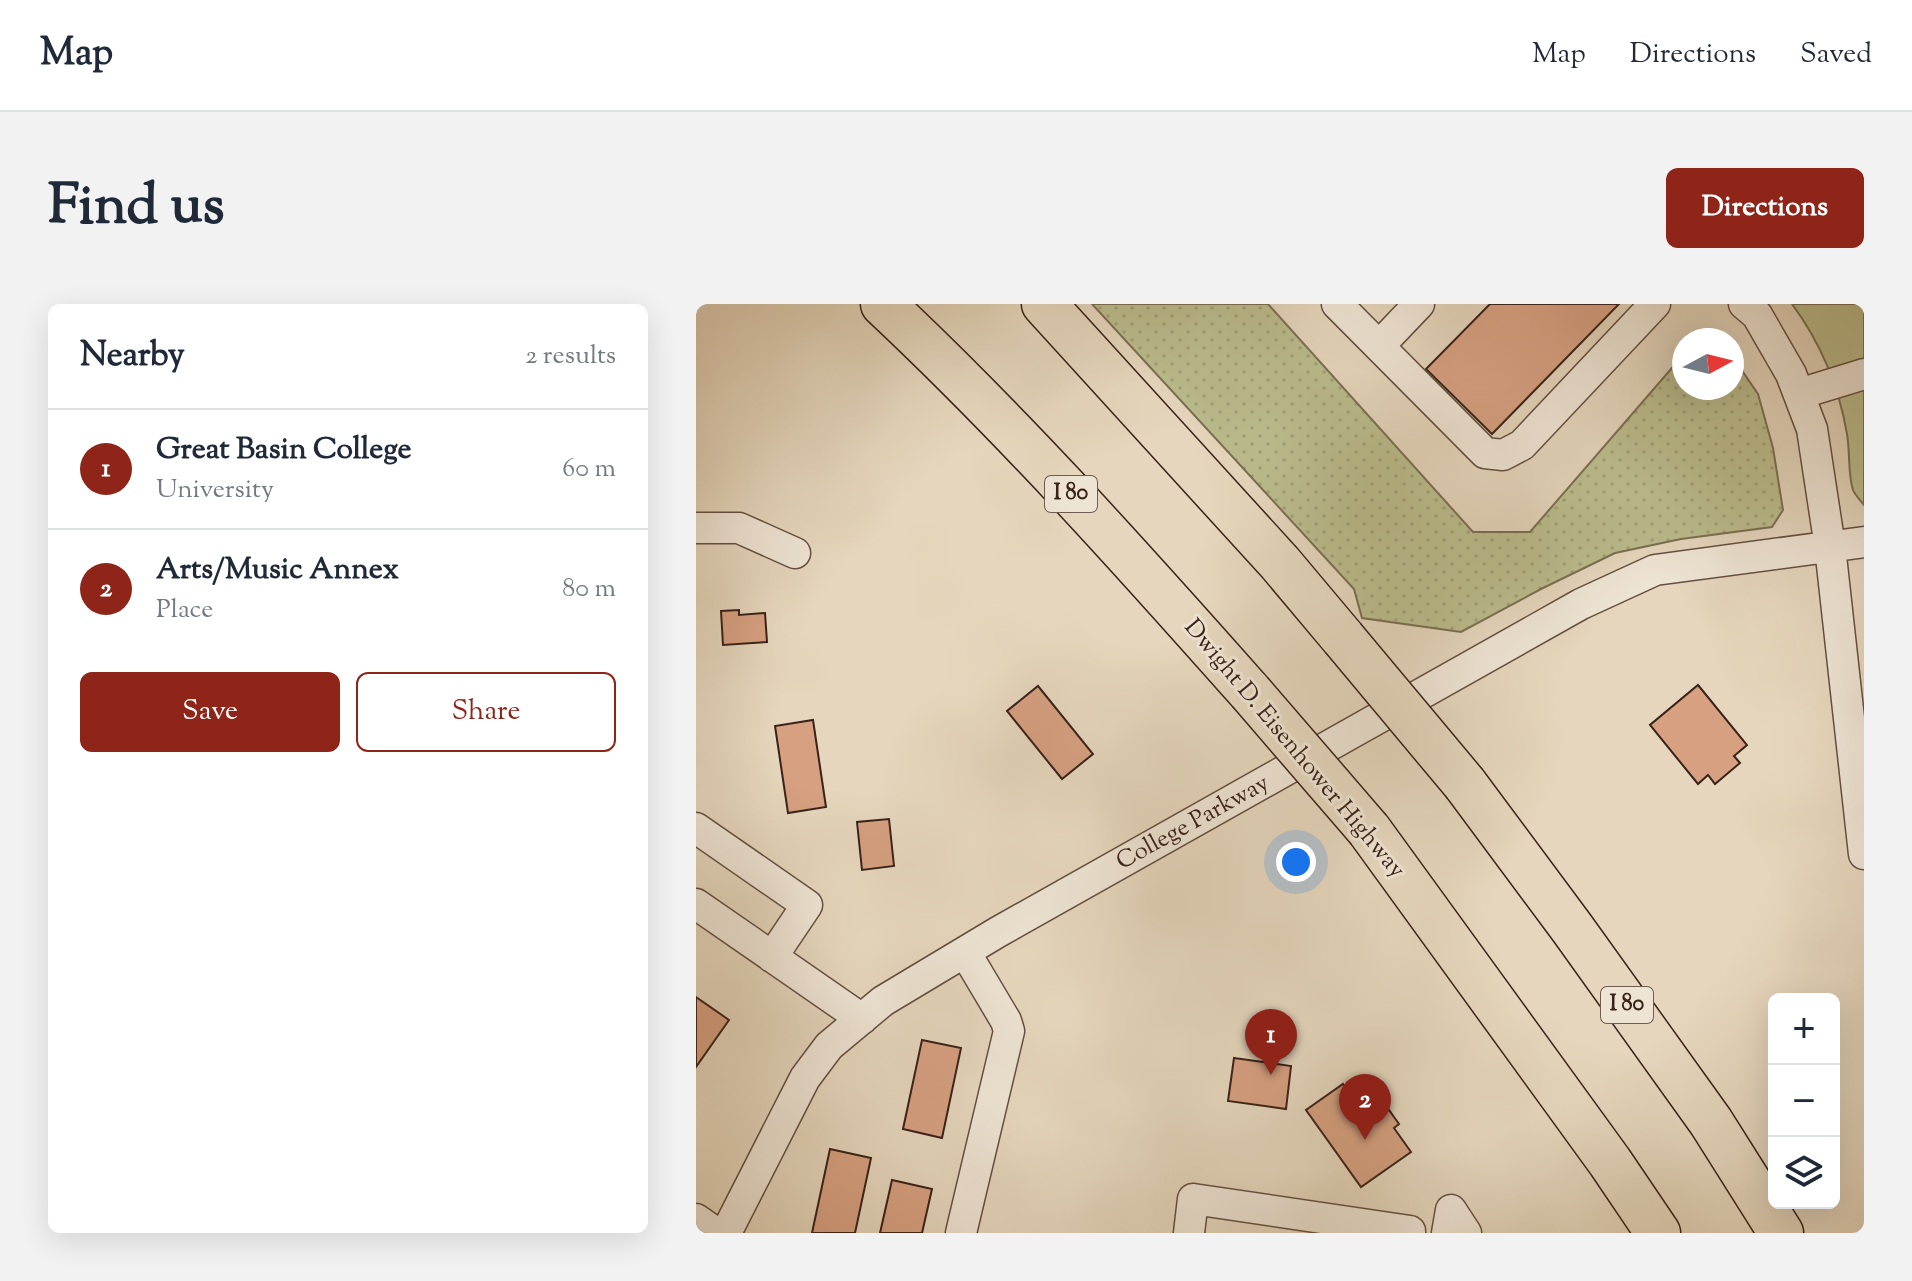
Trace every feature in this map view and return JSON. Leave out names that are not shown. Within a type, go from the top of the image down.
[{"type":"highway","name":"Dwight D. Eisenhower Highway","points":[[883,304],[1016,435],[1142,570],[1369,830],[1658,1233]]},
{"type":"highway","name":"I 80","points":[[1044,304],[1269,552],[1465,784],[1711,1122],[1781,1233]]},
{"type":"street","points":[[1379,346],[1419,304]]},
{"type":"street","points":[[1346,307],[1379,346],[1485,453],[1503,455],[1522,445],[1655,304]]},
{"type":"street","points":[[1744,304],[1757,315],[1791,374],[1812,429],[1830,547],[1864,854]]},
{"type":"street","points":[[1799,394],[1864,374]]},
{"type":"street","points":[[696,528],[739,528],[795,553]]},
{"type":"street","name":"College Parkway","points":[[726,1233],[805,1078],[829,1046],[883,1001],[1622,584],[1655,570],[1864,542]]},
{"type":"street","points":[[696,828],[807,905],[772,957]]},
{"type":"street","points":[[696,904],[862,1019]]},
{"type":"street","points":[[961,1233],[1009,1031],[965,952]]},
{"type":"street","points":[[1189,1233],[1193,1199],[1410,1233]]},
{"type":"street","points":[[1447,1233],[1451,1210],[1466,1233]]},
{"type":"street","points":[[696,1219],[716,1233]]},
{"type":"green space","points":[[1092,304],[1268,304],[1473,532],[1530,532],[1672,368],[1672,400],[1744,400],[1744,374],[1758,394],[1773,448],[1783,510],[1772,527],[1681,539],[1615,553],[1461,632],[1362,618],[1354,589]]},
{"type":"green space","points":[[1792,304],[1864,304],[1864,505],[1851,484],[1847,434],[1833,382],[1820,349]]},
{"type":"building","points":[[1490,304],[1619,304],[1492,434],[1426,369]]},
{"type":"building","points":[[739,610],[739,615],[765,613],[767,642],[723,645],[721,611]]},
{"type":"building","points":[[1698,685],[1747,745],[1734,756],[1740,763],[1715,784],[1708,775],[1698,784],[1650,725]]},
{"type":"building","points":[[1038,686],[1093,754],[1062,779],[1007,711]]},
{"type":"building","points":[[813,720],[826,807],[788,813],[775,726]]},
{"type":"building","points":[[889,819],[894,866],[862,870],[857,822]]},
{"type":"building","points":[[696,997],[729,1020],[696,1067]]},
{"type":"building","points":[[922,1040],[961,1048],[942,1138],[903,1129]]},
{"type":"building","points":[[1234,1058],[1291,1066],[1286,1109],[1228,1101]]},
{"type":"building","points":[[1343,1084],[1370,1123],[1389,1110],[1399,1124],[1394,1128],[1411,1152],[1361,1187],[1306,1110]]},
{"type":"building","points":[[830,1149],[871,1158],[855,1233],[812,1233]]},
{"type":"building","points":[[892,1180],[932,1189],[922,1233],[880,1233]]},
{"type":"place","name":"Great Basin College","points":[[1271,1075]]},
{"type":"place","name":"Arts/Music Annex","points":[[1365,1140]]}]
